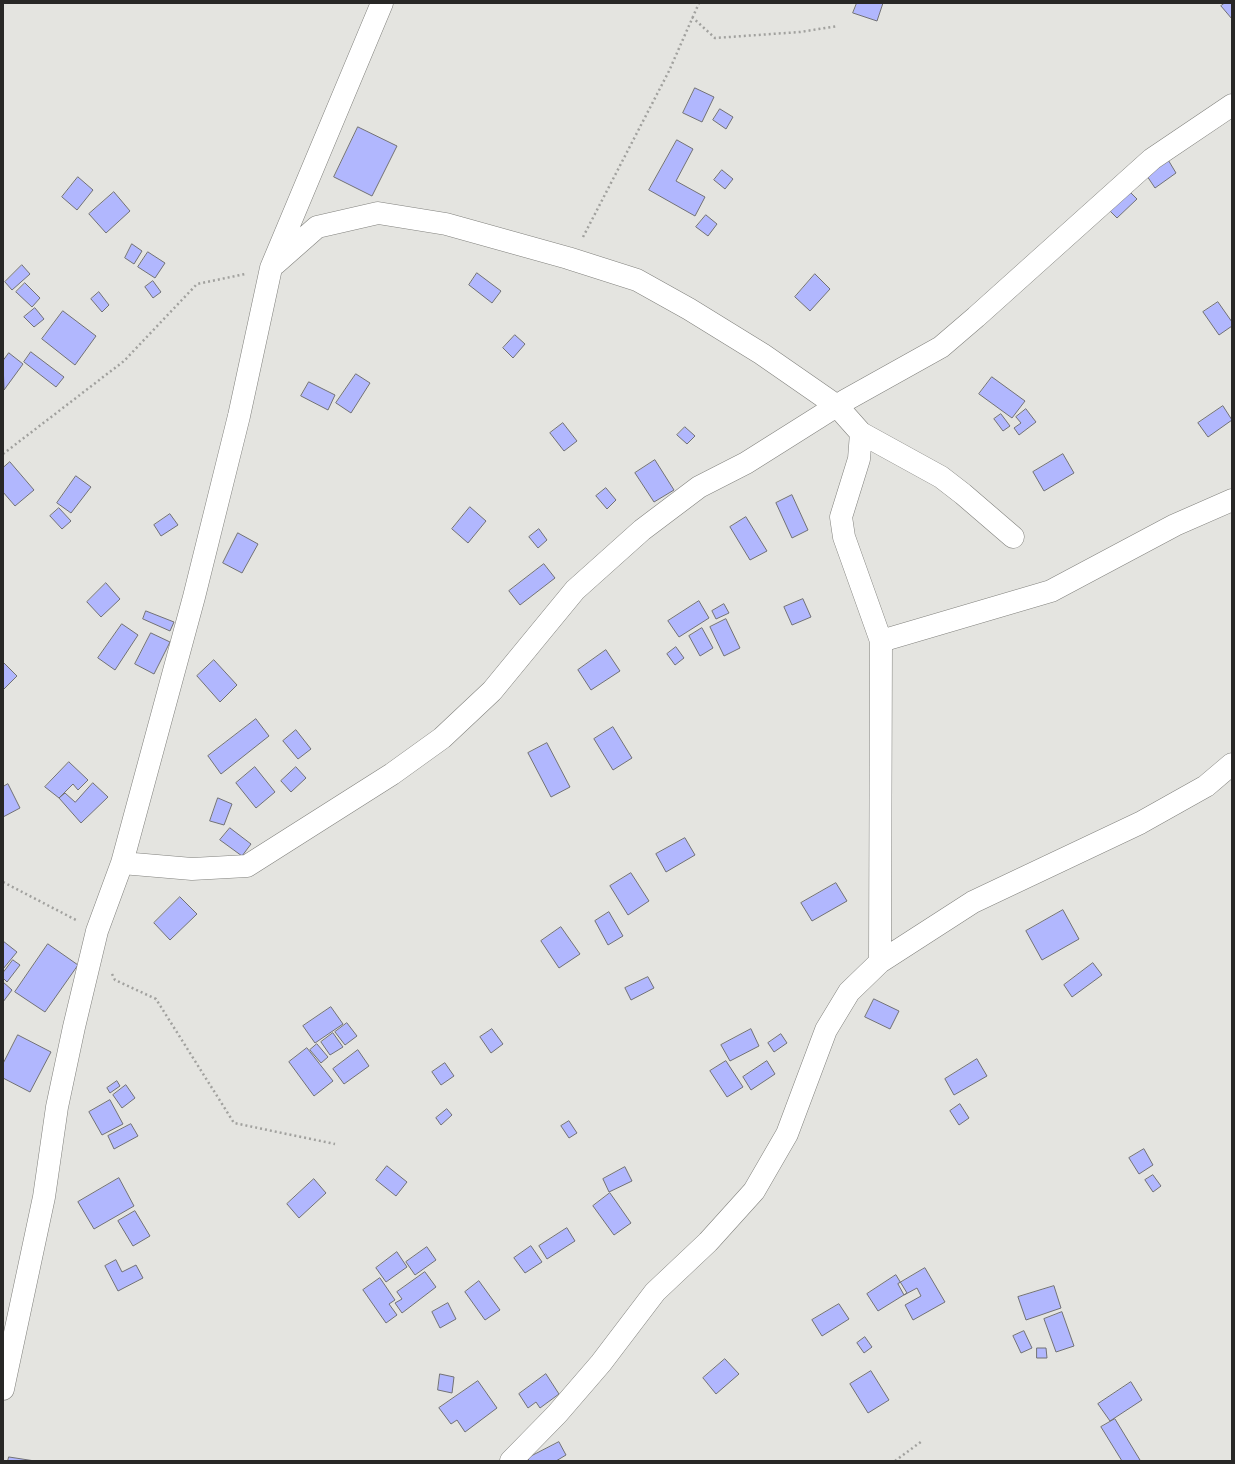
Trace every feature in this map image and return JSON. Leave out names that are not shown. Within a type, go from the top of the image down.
[{"type":"street","points":[[3,1389],[44,1197],[57,1107],[97,931],[122,863],[194,597],[239,416],[271,268],[382,3]]},
{"type":"street","points":[[122,863],[192,869],[247,866],[386,778],[442,738],[492,691],[575,590],[642,530],[699,487],[746,462],[837,406],[941,347],[1152,159],[1232,105]]},
{"type":"street","points":[[271,268],[317,227],[378,213],[446,224],[568,258],[637,280],[689,309],[762,354],[837,406],[861,433],[941,477],[1013,537]]},
{"type":"street","points":[[861,433],[859,459],[841,517],[844,537],[881,641],[880,962]]},
{"type":"street","points":[[881,641],[1051,590],[1175,525],[1232,500]]},
{"type":"street","points":[[511,1461],[557,1414],[601,1363],[655,1292],[708,1242],[754,1191],[788,1134],[826,1030],[848,992],[880,962],[973,902],[1146,820],[1206,786],[1232,764]]},
{"type":"path","points":[[568,258],[585,233],[669,71],[699,3]]},
{"type":"path","points":[[692,17],[715,38],[800,32],[838,26]]},
{"type":"path","points":[[3,454],[124,361],[197,284],[271,268]]},
{"type":"path","points":[[3,882],[97,931]]},
{"type":"path","points":[[110,966],[115,980],[156,999],[234,1123],[335,1144]]},
{"type":"path","points":[[895,1461],[922,1441]]},
{"type":"building","points":[[857,3],[883,3],[877,21],[853,13]]},
{"type":"building","points":[[1225,3],[1232,3],[1232,19],[1221,6]]},
{"type":"building","points":[[695,88],[714,97],[702,122],[683,113]]},
{"type":"building","points":[[720,109],[733,117],[726,129],[713,120]]},
{"type":"building","points":[[358,127],[397,146],[372,196],[334,177]]},
{"type":"building","points":[[677,140],[693,149],[676,181],[705,197],[695,216],[649,190]]},
{"type":"building","points":[[1167,158],[1176,173],[1155,188],[1145,173]]},
{"type":"building","points":[[722,170],[733,179],[725,189],[714,180]]},
{"type":"building","points":[[78,177],[93,190],[77,210],[62,197]]},
{"type":"building","points":[[1126,188],[1137,199],[1117,218],[1106,207]]},
{"type":"building","points":[[114,192],[130,211],[106,233],[89,214]]},
{"type":"building","points":[[706,215],[717,224],[708,236],[696,227]]},
{"type":"building","points":[[132,244],[142,251],[134,264],[125,258]]},
{"type":"building","points":[[148,252],[165,263],[155,278],[138,267]]},
{"type":"building","points":[[22,265],[30,274],[12,290],[5,282]]},
{"type":"building","points":[[477,273],[501,291],[492,303],[469,285]]},
{"type":"building","points":[[815,274],[830,289],[810,311],[795,297]]},
{"type":"building","points":[[153,281],[161,292],[153,298],[145,287]]},
{"type":"building","points":[[25,283],[40,298],[32,307],[16,292]]},
{"type":"building","points":[[99,292],[109,305],[102,312],[91,299]]},
{"type":"building","points":[[1218,302],[1232,322],[1232,326],[1219,335],[1203,312]]},
{"type":"building","points":[[35,308],[44,319],[34,327],[24,317]]},
{"type":"building","points":[[63,311],[96,336],[75,365],[42,339]]},
{"type":"building","points":[[515,335],[525,344],[513,358],[503,348]]},
{"type":"building","points":[[31,352],[64,377],[56,387],[24,362]]},
{"type":"building","points":[[9,353],[23,364],[4,390],[3,361]]},
{"type":"building","points":[[356,374],[370,383],[351,413],[336,403]]},
{"type":"building","points":[[992,377],[1025,401],[1012,418],[979,394]]},
{"type":"building","points":[[309,382],[335,395],[328,410],[301,396]]},
{"type":"building","points":[[1223,406],[1232,420],[1208,437],[1198,423]]},
{"type":"building","points":[[1026,409],[1036,422],[1019,435],[1014,428],[1021,423],[1016,417]]},
{"type":"building","points":[[1001,414],[1010,426],[1003,431],[994,419]]},
{"type":"building","points":[[563,423],[577,441],[564,451],[550,433]]},
{"type":"building","points":[[685,427],[695,436],[687,444],[677,435]]},
{"type":"building","points":[[1063,454],[1074,473],[1044,491],[1033,472]]},
{"type":"building","points":[[655,460],[674,490],[654,502],[635,473]]},
{"type":"building","points":[[10,462],[34,490],[15,506],[3,492],[3,468]]},
{"type":"building","points":[[76,476],[91,487],[71,513],[57,503]]},
{"type":"building","points":[[606,488],[616,500],[607,509],[596,496]]},
{"type":"building","points":[[792,495],[808,530],[792,538],[776,503]]},
{"type":"building","points":[[470,507],[486,521],[468,543],[452,529]]},
{"type":"building","points":[[59,508],[71,521],[62,529],[50,516]]},
{"type":"building","points":[[170,514],[178,525],[161,536],[154,525]]},
{"type":"building","points":[[746,517],[767,551],[750,560],[730,527]]},
{"type":"building","points":[[539,529],[547,540],[538,548],[529,537]]},
{"type":"building","points":[[238,533],[258,544],[242,573],[223,563]]},
{"type":"building","points":[[544,564],[555,578],[520,605],[509,591]]},
{"type":"building","points":[[106,583],[120,599],[101,617],[87,602]]},
{"type":"building","points":[[803,599],[811,617],[792,625],[784,607]]},
{"type":"building","points":[[699,601],[709,618],[679,637],[668,621]]},
{"type":"building","points":[[724,604],[729,613],[716,619],[712,611]]},
{"type":"building","points":[[146,611],[174,622],[170,631],[143,619]]},
{"type":"building","points":[[726,619],[740,648],[724,656],[710,627]]},
{"type":"building","points":[[122,624],[138,635],[115,670],[98,658]]},
{"type":"building","points":[[702,628],[713,648],[700,656],[689,636]]},
{"type":"building","points":[[151,633],[170,642],[154,674],[135,664]]},
{"type":"building","points":[[676,647],[684,658],[675,665],[667,654]]},
{"type":"building","points":[[606,650],[620,671],[591,690],[578,670]]},
{"type":"building","points":[[214,660],[237,685],[220,702],[197,676]]},
{"type":"building","points":[[3,662],[17,676],[3,690]]},
{"type":"building","points":[[256,719],[269,736],[221,774],[208,756]]},
{"type":"building","points":[[613,727],[632,758],[613,770],[594,739]]},
{"type":"building","points":[[296,730],[311,749],[298,759],[283,741]]},
{"type":"building","points":[[547,743],[570,787],[551,797],[528,753]]},
{"type":"building","points":[[69,762],[88,780],[78,790],[73,784],[59,798],[45,787]]},
{"type":"building","points":[[255,767],[275,792],[256,808],[236,783]]},
{"type":"building","points":[[296,767],[306,778],[291,792],[281,781]]},
{"type":"building","points":[[93,783],[108,797],[81,823],[59,798],[65,793],[75,802]]},
{"type":"building","points":[[8,784],[20,808],[3,817],[3,787]]},
{"type":"building","points":[[218,798],[232,804],[224,825],[210,821]]},
{"type":"building","points":[[230,828],[251,844],[242,856],[220,840]]},
{"type":"building","points":[[685,838],[695,855],[666,872],[656,854]]},
{"type":"building","points":[[631,873],[649,901],[628,915],[610,886]]},
{"type":"building","points":[[836,883],[847,901],[812,921],[801,903]]},
{"type":"building","points":[[180,897],[197,914],[170,940],[154,923]]},
{"type":"building","points":[[1063,910],[1079,939],[1042,960],[1026,931]]},
{"type":"building","points":[[609,912],[623,936],[608,945],[595,921]]},
{"type":"building","points":[[561,927],[580,954],[559,968],[541,941]]},
{"type":"building","points":[[3,941],[17,952],[3,969]]},
{"type":"building","points":[[48,944],[78,965],[45,1012],[15,992]]},
{"type":"building","points":[[13,960],[20,965],[7,982],[3,978],[3,973]]},
{"type":"building","points":[[1093,963],[1102,975],[1072,997],[1064,985]]},
{"type":"building","points":[[648,977],[654,988],[631,1000],[625,988]]},
{"type":"building","points":[[3,982],[12,990],[3,1002]]},
{"type":"building","points":[[874,999],[899,1011],[890,1029],[865,1017]]},
{"type":"building","points":[[331,1007],[343,1024],[315,1043],[303,1026]]},
{"type":"building","points":[[347,1023],[357,1036],[345,1045],[335,1032]]},
{"type":"building","points":[[492,1029],[503,1044],[491,1053],[480,1037]]},
{"type":"building","points":[[751,1029],[759,1046],[730,1061],[721,1045]]},
{"type":"building","points":[[333,1033],[343,1047],[330,1055],[321,1042]]},
{"type":"building","points":[[781,1034],[787,1043],[774,1052],[768,1043]]},
{"type":"building","points":[[18,1035],[51,1052],[30,1092],[3,1078],[3,1064]]},
{"type":"building","points":[[317,1044],[328,1057],[321,1063],[310,1050]]},
{"type":"building","points":[[307,1048],[333,1081],[314,1096],[289,1062]]},
{"type":"building","points":[[358,1050],[369,1066],[344,1084],[333,1069]]},
{"type":"building","points":[[977,1059],[987,1076],[954,1095],[945,1079]]},
{"type":"building","points":[[726,1061],[743,1087],[727,1097],[710,1071]]},
{"type":"building","points":[[767,1061],[775,1074],[751,1090],[743,1077]]},
{"type":"building","points":[[445,1063],[454,1076],[441,1085],[432,1072]]},
{"type":"building","points":[[117,1081],[120,1086],[110,1093],[107,1088]]},
{"type":"building","points":[[126,1085],[135,1098],[122,1108],[113,1095]]},
{"type":"building","points":[[110,1100],[123,1124],[102,1135],[89,1112]]},
{"type":"building","points":[[960,1104],[969,1118],[959,1125],[950,1111]]},
{"type":"building","points":[[447,1109],[452,1115],[441,1125],[436,1118]]},
{"type":"building","points":[[569,1121],[577,1133],[569,1138],[561,1126]]},
{"type":"building","points":[[131,1124],[138,1136],[114,1149],[108,1136]]},
{"type":"building","points":[[1144,1149],[1153,1165],[1139,1174],[1129,1158]]},
{"type":"building","points":[[387,1166],[407,1182],[396,1196],[376,1180]]},
{"type":"building","points":[[625,1167],[632,1181],[609,1192],[603,1179]]},
{"type":"building","points":[[1153,1175],[1161,1186],[1153,1192],[1145,1180]]},
{"type":"building","points":[[119,1178],[134,1206],[94,1229],[78,1202]]},
{"type":"building","points":[[314,1179],[326,1193],[299,1218],[287,1204]]},
{"type":"building","points":[[610,1193],[631,1223],[614,1235],[593,1206]]},
{"type":"building","points":[[135,1211],[150,1236],[133,1246],[118,1221]]},
{"type":"building","points":[[567,1228],[575,1241],[547,1259],[539,1246]]},
{"type":"building","points":[[531,1246],[542,1262],[525,1273],[514,1258]]},
{"type":"building","points":[[427,1247],[436,1260],[415,1275],[406,1262]]},
{"type":"building","points":[[397,1252],[407,1267],[386,1282],[376,1268]]},
{"type":"building","points":[[116,1260],[122,1272],[136,1265],[143,1278],[118,1291],[105,1266]]},
{"type":"building","points":[[925,1268],[945,1302],[913,1320],[905,1305],[921,1296],[917,1288],[904,1295],[898,1284]]},
{"type":"building","points":[[425,1272],[436,1287],[402,1313],[395,1303],[402,1299],[397,1292]]},
{"type":"building","points":[[896,1275],[907,1293],[878,1311],[867,1294]]},
{"type":"building","points":[[380,1278],[395,1300],[389,1304],[397,1315],[386,1323],[363,1290]]},
{"type":"building","points":[[479,1281],[500,1310],[485,1320],[465,1292]]},
{"type":"building","points":[[1054,1286],[1061,1308],[1026,1320],[1018,1297]]},
{"type":"building","points":[[448,1303],[456,1319],[440,1328],[432,1312]]},
{"type":"building","points":[[839,1304],[849,1319],[822,1336],[812,1320]]},
{"type":"building","points":[[1062,1312],[1074,1346],[1056,1352],[1044,1319]]},
{"type":"building","points":[[1024,1331],[1032,1348],[1021,1353],[1013,1336]]},
{"type":"building","points":[[865,1337],[872,1347],[864,1353],[857,1343]]},
{"type":"building","points":[[1037,1348],[1046,1348],[1047,1358],[1037,1358]]},
{"type":"building","points":[[725,1359],[739,1374],[716,1394],[703,1378]]},
{"type":"building","points":[[871,1371],[889,1400],[868,1413],[850,1384]]},
{"type":"building","points":[[440,1374],[454,1377],[452,1393],[438,1390]]},
{"type":"building","points":[[546,1374],[559,1394],[540,1408],[536,1402],[528,1408],[519,1394]]},
{"type":"building","points":[[478,1381],[497,1408],[465,1432],[457,1420],[451,1424],[439,1408]]},
{"type":"building","points":[[1131,1382],[1142,1400],[1110,1421],[1098,1404]]},
{"type":"building","points":[[1115,1419],[1140,1460],[1122,1461],[1101,1427]]},
{"type":"building","points":[[559,1442],[566,1455],[556,1461],[529,1461],[528,1458]]},
{"type":"building","points":[[9,1457],[35,1461],[8,1461]]}]
